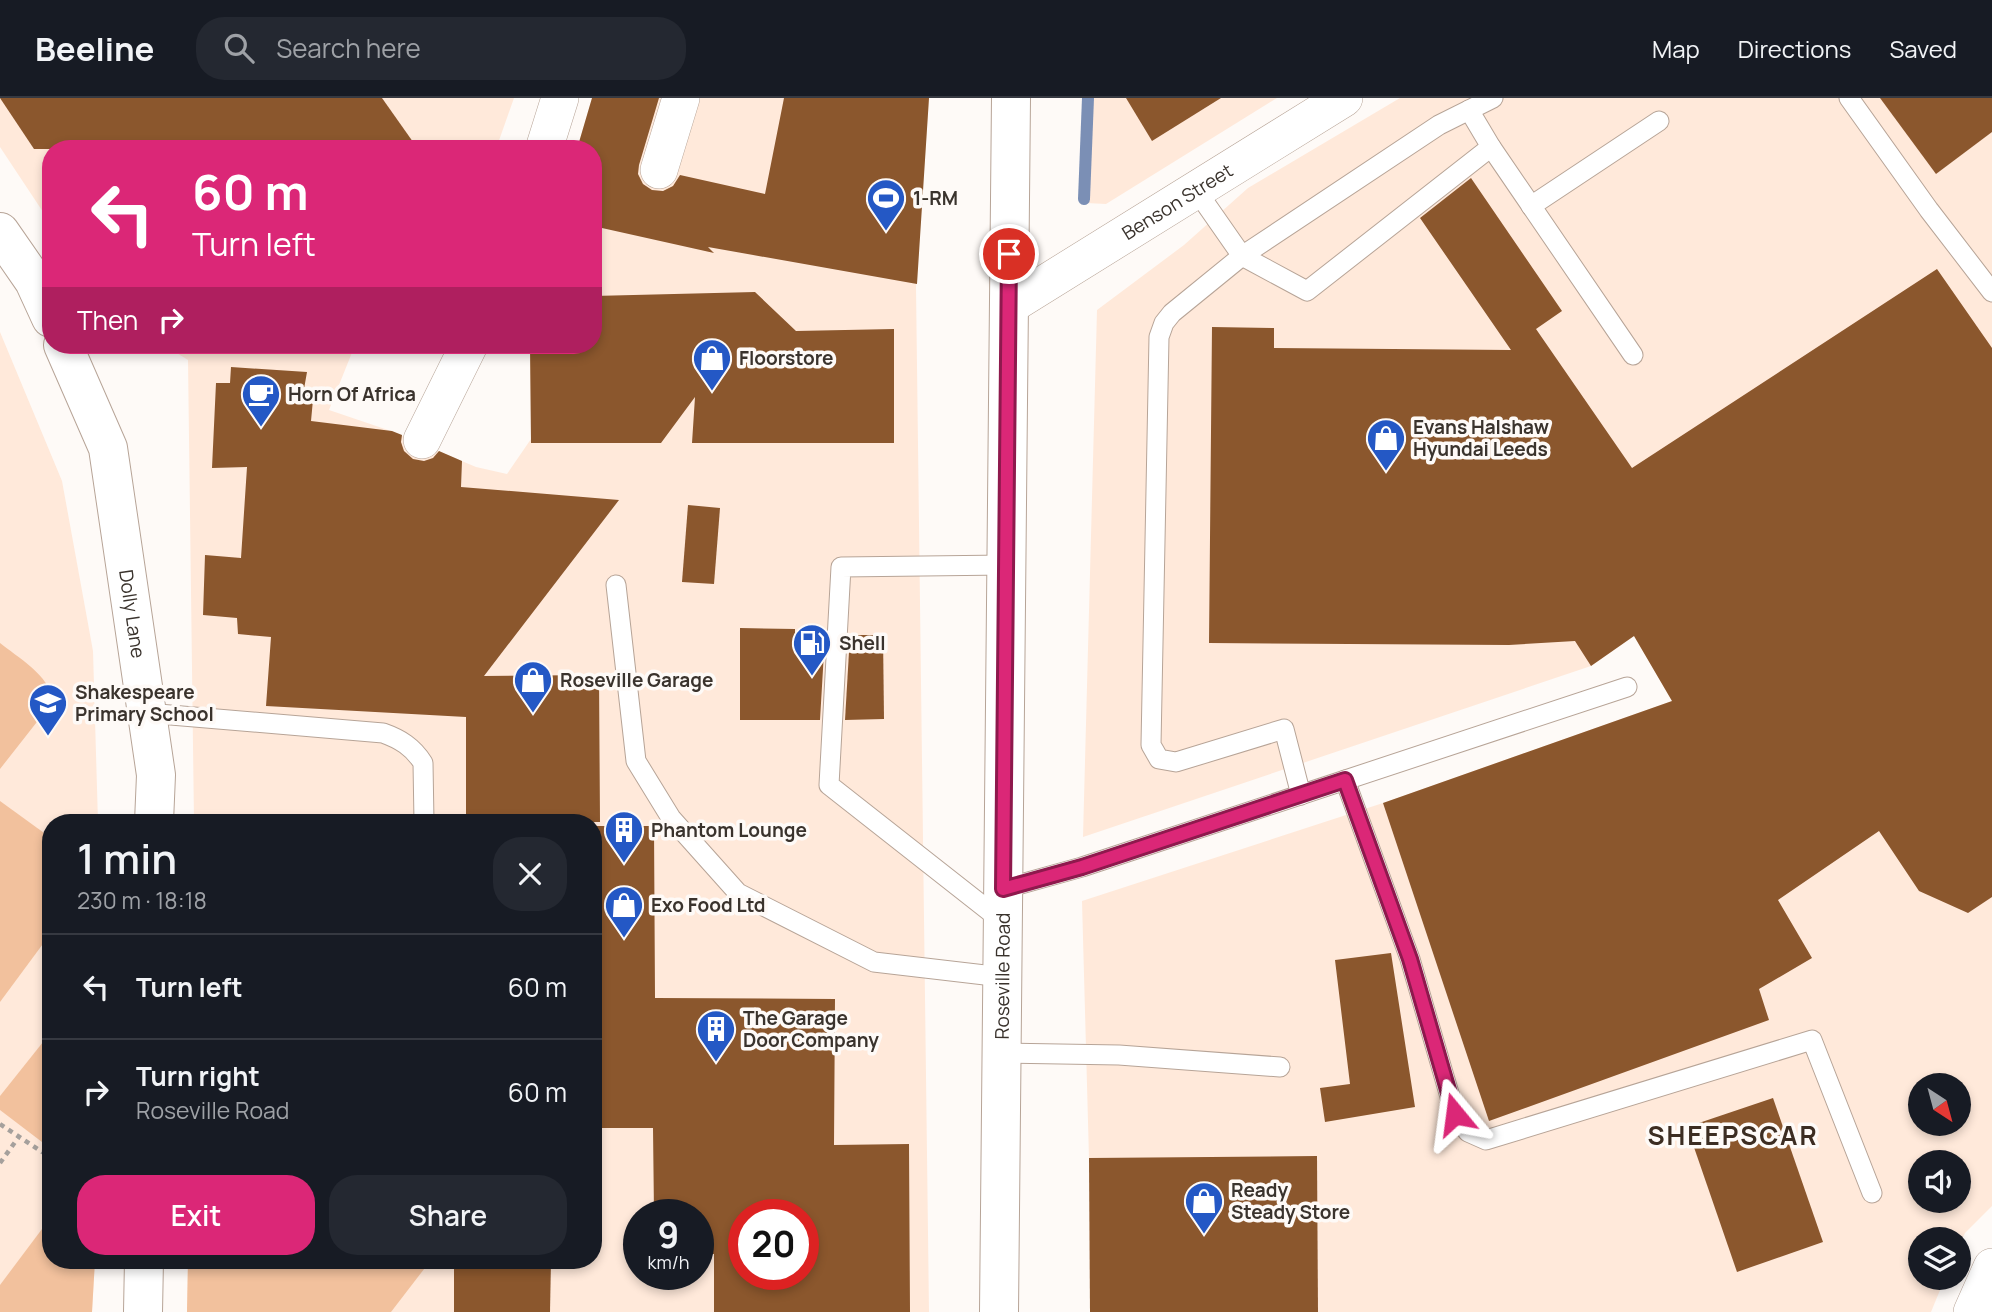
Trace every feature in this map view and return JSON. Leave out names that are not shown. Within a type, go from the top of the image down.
[{"type":"street","points":[[547,140],[560,98]]},
{"type":"street","points":[[660,170],[681,98]]},
{"type":"street","name":"Roseville Road","points":[[999,1312],[1011,98]]},
{"type":"street","name":"Benson Street","points":[[1009,306],[1344,98]]},
{"type":"street","points":[[0,232],[34,281],[42,298]]},
{"type":"street","name":"Dolly Lane","points":[[66,354],[108,448],[156,775],[154,814]]},
{"type":"street","points":[[422,440],[465,354]]},
{"type":"street","points":[[1972,1312],[1978,1293],[1992,1267]]},
{"type":"street","points":[[143,1312],[144,1269]]},
{"type":"lane","points":[[1301,794],[1284,729],[1176,762],[1159,759],[1151,745],[1159,337],[1164,323],[1172,313],[1242,256],[1439,125],[1493,98]]},
{"type":"lane","points":[[1850,98],[1929,210],[1992,292]]},
{"type":"lane","points":[[1469,110],[1491,147],[1633,355]]},
{"type":"lane","points":[[1531,206],[1659,121]]},
{"type":"lane","points":[[1196,190],[1242,256],[1307,291],[1491,147]]},
{"type":"lane","points":[[1006,565],[841,567],[829,785],[1002,905],[1082,867],[1627,687]]},
{"type":"lane","points":[[616,585],[636,761],[671,818],[738,892],[874,962],[1002,977]]},
{"type":"lane","points":[[147,713],[383,733],[394,737],[402,740],[423,763],[424,814]]},
{"type":"lane","points":[[1345,780],[1410,959],[1455,1114],[1468,1132],[1486,1140],[1812,1040],[1872,1193]]},
{"type":"lane","points":[[1002,1053],[1118,1055],[1280,1067]]},
{"type":"path","points":[[0,1124],[42,1152]]},
{"type":"path","points":[[0,1163],[18,1138]]},
{"type":"shaded area","points":[[0,98],[514,98],[499,140],[42,140],[42,210],[0,147]]},
{"type":"shaded area","points":[[592,98],[929,98],[916,287],[929,1312],[187,1312],[188,1269],[602,1269],[602,814],[194,814],[188,360],[178,354],[351,354],[329,410],[388,430],[476,467],[507,474],[531,439],[530,354],[602,354],[602,140],[580,140]]},
{"type":"shaded area","points":[[1085,98],[1277,98],[1106,204],[1086,203]]},
{"type":"shaded area","points":[[1400,98],[1992,98],[1992,1206],[1971,1227],[1908,1227],[1908,1290],[1940,1290],[1931,1312],[1090,1312],[1082,901],[1383,803],[1672,701],[1634,636],[1591,666],[1083,837],[1097,310],[1184,245],[1248,188]]},
{"type":"shaded area","name":"Shakespeare Primary School","points":[[0,332],[62,481],[93,651],[98,814],[42,814],[42,1269],[94,1269],[92,1312],[0,1312]]},
{"type":"shaded area","points":[[0,643],[42,677],[51,695],[51,704],[0,769]]},
{"type":"shaded area","points":[[0,801],[42,831],[42,945],[0,1002]]},
{"type":"shaded area","points":[[42,1043],[42,1142],[0,1110],[0,1096]]},
{"type":"shaded area","points":[[42,1229],[42,1269],[94,1269],[92,1312],[0,1312],[0,1285]]},
{"type":"shaded area","points":[[188,1269],[424,1269],[391,1312],[187,1312]]},
{"type":"building","points":[[0,98],[382,98],[412,140],[42,140],[42,149],[34,149]]},
{"type":"building","points":[[592,98],[659,98],[639,165],[638,174],[643,184],[652,190],[663,191],[673,186],[680,175],[765,194],[784,98],[929,98],[917,284],[708,247],[714,253],[602,228],[602,140],[580,140]]},
{"type":"building","points":[[1126,98],[1221,98],[1152,141]]},
{"type":"building","points":[[1880,98],[1992,98],[1992,132],[1936,174]]},
{"type":"building","points":[[1471,178],[1562,311],[1536,329],[1632,468],[1937,269],[1992,348],[1992,897],[1968,913],[1919,891],[1879,831],[1778,900],[1812,958],[1759,989],[1769,1020],[1489,1121],[1383,803],[1672,701],[1634,636],[1591,666],[1575,641],[1509,645],[1209,643],[1212,327],[1274,328],[1274,348],[1511,350],[1420,218]]},
{"type":"building","name":"Floorstore","points":[[755,292],[796,331],[894,329],[894,443],[692,443],[695,397],[661,443],[531,443],[530,354],[602,354],[602,296]]},
{"type":"building","points":[[231,367],[307,372],[304,389],[314,389],[311,421],[392,431],[402,435],[404,451],[413,459],[424,461],[433,458],[439,451],[462,461],[461,487],[619,500],[484,676],[599,675],[600,814],[466,814],[466,717],[266,706],[271,637],[238,634],[237,618],[203,615],[205,555],[241,558],[247,467],[212,468],[216,383],[230,383]]},
{"type":"building","points":[[688,505],[720,508],[714,584],[682,582]]},
{"type":"building","points":[[740,628],[795,629],[795,636],[825,635],[820,720],[740,720]]},
{"type":"building","points":[[850,635],[883,635],[884,719],[845,720]]},
{"type":"building","points":[[602,826],[654,826],[655,998],[835,999],[834,1145],[909,1144],[910,1312],[714,1312],[714,1199],[654,1199],[653,1128],[602,1128]]},
{"type":"building","points":[[1391,953],[1415,1107],[1325,1122],[1320,1088],[1350,1084],[1335,960]]},
{"type":"building","points":[[1773,1098],[1823,1242],[1737,1272],[1687,1127]]},
{"type":"building","name":"Ready Steady Store","points":[[1317,1156],[1318,1312],[1090,1312],[1089,1158]]},
{"type":"building","points":[[454,1269],[551,1269],[550,1312],[454,1312]]},
{"type":"waterway","points":[[1084,199],[1088,98]]},
{"type":"place","name":"1-RM","points":[[886,232]]},
{"type":"place","name":"Floorstore","points":[[712,392]]},
{"type":"place","name":"Horn Of Africa","points":[[261,428]]},
{"type":"place","name":"Evans Halshaw Hyundai Leeds","points":[[1386,472]]},
{"type":"place","name":"Shell","points":[[812,677]]},
{"type":"place","name":"Roseville Garage","points":[[533,714]]},
{"type":"place","name":"Shakespeare Primary School","points":[[48,737]]},
{"type":"place","name":"Phantom Lounge","points":[[624,864]]},
{"type":"place","name":"Exo Food Ltd","points":[[624,939]]},
{"type":"place","name":"The Garage Door Company","points":[[716,1063]]},
{"type":"place","name":"Ready Steady Store","points":[[1204,1235]]},
{"type":"district","name":"SHEEPSCAR","points":[[1733,1136]]},
{"type":"route","points":[[1009,254],[1003,889],[1082,867],[1345,780],[1410,959],[1455,1114]]}]
